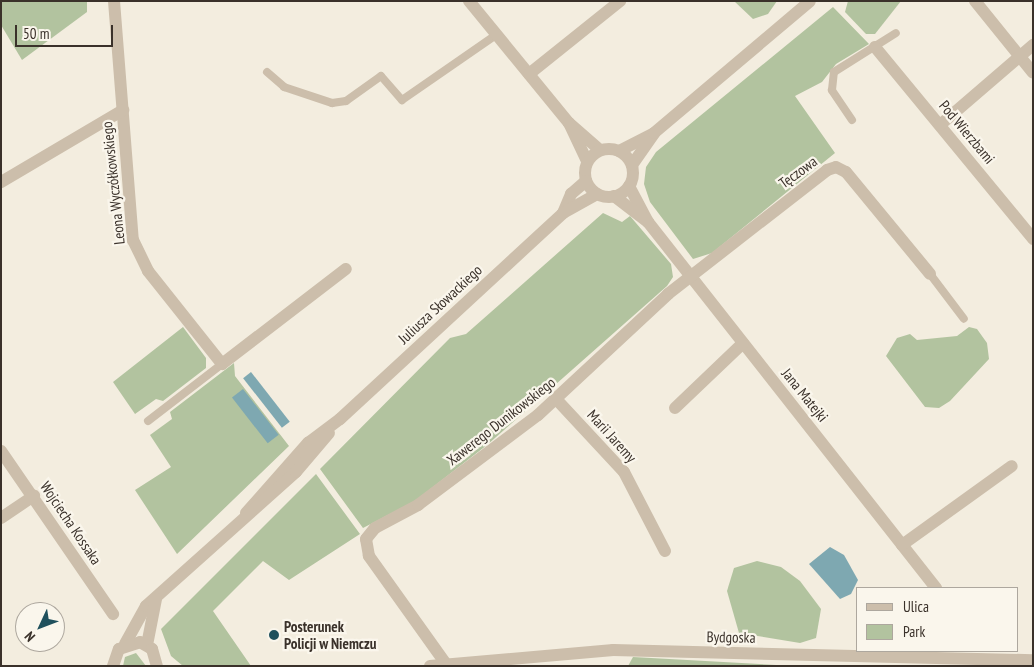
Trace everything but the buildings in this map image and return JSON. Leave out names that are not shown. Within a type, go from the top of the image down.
[{"type":"street","name":"Leona Wyczółkowskiego","points":[[114,1],[137,252],[222,364]]},
{"type":"street","points":[[469,1],[569,123],[600,150],[619,151],[654,133],[810,1]]},
{"type":"street","points":[[529,74],[620,1]]},
{"type":"street","points":[[975,1],[1033,73]]},
{"type":"street","points":[[940,125],[1033,45]]},
{"type":"street","name":"Pod Wierzbami","points":[[875,47],[1033,239]]},
{"type":"street","points":[[1,182],[123,110]]},
{"type":"street","points":[[569,123],[587,161],[586,181],[597,194],[614,196],[629,186],[632,165],[654,133]]},
{"type":"street","points":[[587,161],[600,150]]},
{"type":"street","points":[[619,151],[632,165]]},
{"type":"street","name":"Tęczowa","points":[[691,276],[836,167],[855,182],[930,274]]},
{"type":"street","name":"Juliusza Słowackiego","points":[[563,213],[571,194],[586,181]]},
{"type":"street","name":"Jana Matejki","points":[[629,186],[648,222],[935,587]]},
{"type":"street","name":"Juliusza Słowackiego","points":[[113,666],[140,613],[246,513],[308,461],[340,419],[563,213],[597,194]]},
{"type":"street","name":"Jana Matejki","points":[[614,196],[648,222]]},
{"type":"street","points":[[222,364],[346,269]]},
{"type":"street","name":"Xawerego Dunikowskiego","points":[[446,664],[369,556],[366,539],[375,528],[418,505],[557,400],[691,276]]},
{"type":"street","points":[[675,408],[743,343]]},
{"type":"street","name":"Marii Jaremy","points":[[557,400],[624,472],[665,551]]},
{"type":"street","name":"Wojciecha Kossaka","points":[[1,451],[34,496],[113,614]]},
{"type":"street","points":[[902,545],[1012,466]]},
{"type":"street","points":[[1,518],[34,496]]},
{"type":"street","points":[[156,599],[147,645],[159,665]]},
{"type":"street","points":[[125,644],[147,645]]},
{"type":"street","name":"Bydgoska","points":[[430,666],[613,650],[991,663],[1033,660]]},
{"type":"street","points":[[983,652],[991,663]]},
{"type":"lane","points":[[852,120],[832,90],[832,77],[838,68],[896,33]]},
{"type":"lane","points":[[266,72],[284,86],[332,103],[346,101],[380,76],[402,100],[496,35]]},
{"type":"lane","points":[[930,274],[964,319]]},
{"type":"lane","points":[[148,421],[222,364]]},
{"type":"green space","points":[[1,1],[87,1],[87,12],[22,60],[1,25]]},
{"type":"green space","points":[[734,1],[777,1],[768,14],[753,19]]},
{"type":"green space","points":[[848,1],[901,1],[875,34],[866,34],[845,12]]},
{"type":"green space","points":[[833,7],[869,44],[836,64],[822,82],[795,96],[835,153],[712,253],[693,259],[650,202],[644,184],[646,167],[656,152]]},
{"type":"green space","points":[[603,213],[622,222],[630,216],[671,264],[673,277],[667,286],[487,445],[415,501],[363,528],[320,469],[450,338],[466,334]]},
{"type":"green space","points":[[183,327],[206,358],[206,368],[163,401],[156,399],[135,414],[113,382]]},
{"type":"green space","points":[[969,327],[977,329],[987,343],[989,359],[950,401],[939,408],[925,407],[886,356],[897,338],[910,334],[917,340],[957,336]]},
{"type":"green space","points":[[234,363],[235,376],[289,446],[177,554],[135,490],[171,467],[150,435],[172,419],[170,412]]},
{"type":"green space","points":[[316,474],[360,534],[289,580],[263,561],[213,611],[251,666],[183,666],[171,656],[161,629]]},
{"type":"green space","points":[[757,561],[781,567],[800,581],[821,609],[816,638],[800,643],[739,633],[727,591],[734,568]]},
{"type":"green space","points":[[136,653],[146,666],[123,666],[125,657]]},
{"type":"green space","points":[[633,657],[795,666],[628,666]]},
{"type":"water","points":[[251,372],[290,422],[282,428],[243,378]]},
{"type":"water","points":[[243,389],[279,435],[268,443],[232,398]]},
{"type":"water","points":[[830,547],[844,555],[858,580],[851,594],[840,599],[809,564]]},
{"type":"place","name":"Posterunek Policji w Niemczu","points":[[274,635]]}]
